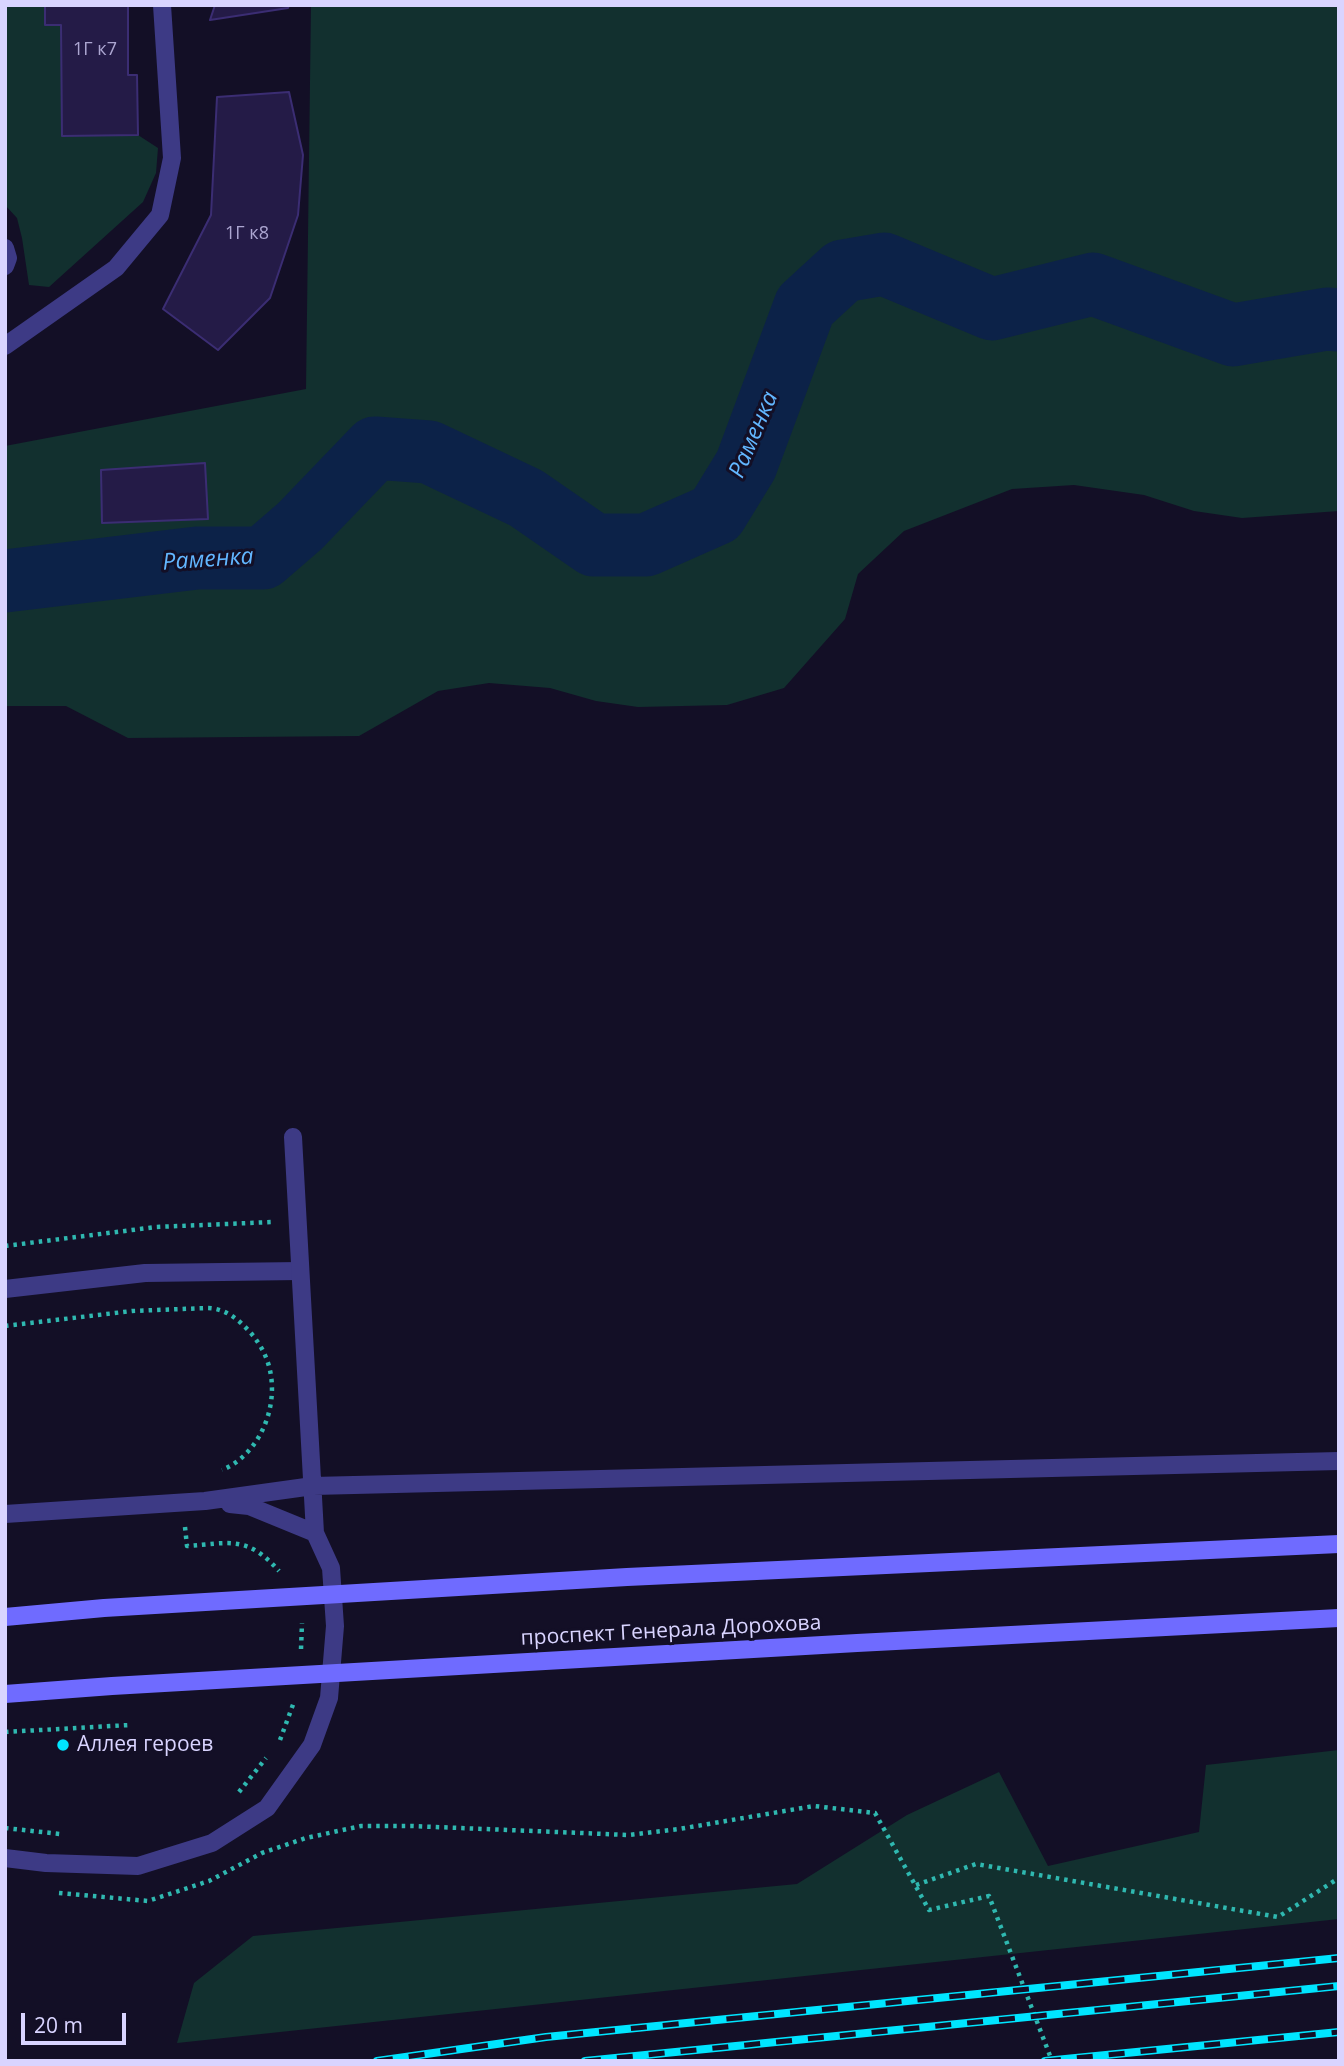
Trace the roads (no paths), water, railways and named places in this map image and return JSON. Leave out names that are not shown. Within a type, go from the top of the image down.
[{"type":"main road","points":[[5,1617],[104,1608],[627,1577],[1339,1544]]},
{"type":"main road","name":"проспект Генерала Дорохова","points":[[5,1693],[856,1643],[1339,1618]]},
{"type":"street","points":[[5,346],[116,268],[160,215],[172,158],[162,5]]},
{"type":"street","points":[[5,248],[8,258],[5,266]]},
{"type":"street","points":[[5,1858],[46,1863],[138,1866],[212,1843],[267,1808],[312,1745],[329,1698],[335,1626],[331,1568],[315,1532],[293,1137]]},
{"type":"street","points":[[5,1289],[145,1273],[300,1271]]},
{"type":"street","points":[[5,1514],[205,1501],[313,1486],[1339,1461]]},
{"type":"street","points":[[205,1501],[249,1506],[315,1532]]},
{"type":"waterway","name":"Раменка","points":[[5,581],[197,558],[263,558],[300,526],[375,448],[429,452],[526,498],[594,545],[646,545],[716,514],[746,465],[805,306],[843,271],[884,264],[992,309],[1093,284],[1233,335],[1327,319],[1339,320]]},
{"type":"railway","points":[[377,2061],[546,2037],[1339,1958]]},
{"type":"railway","points":[[585,2061],[1339,1986]]},
{"type":"railway","points":[[1045,2061],[1339,2032]]},
{"type":"place","name":"Аллея героев","points":[[63,1745]]}]
